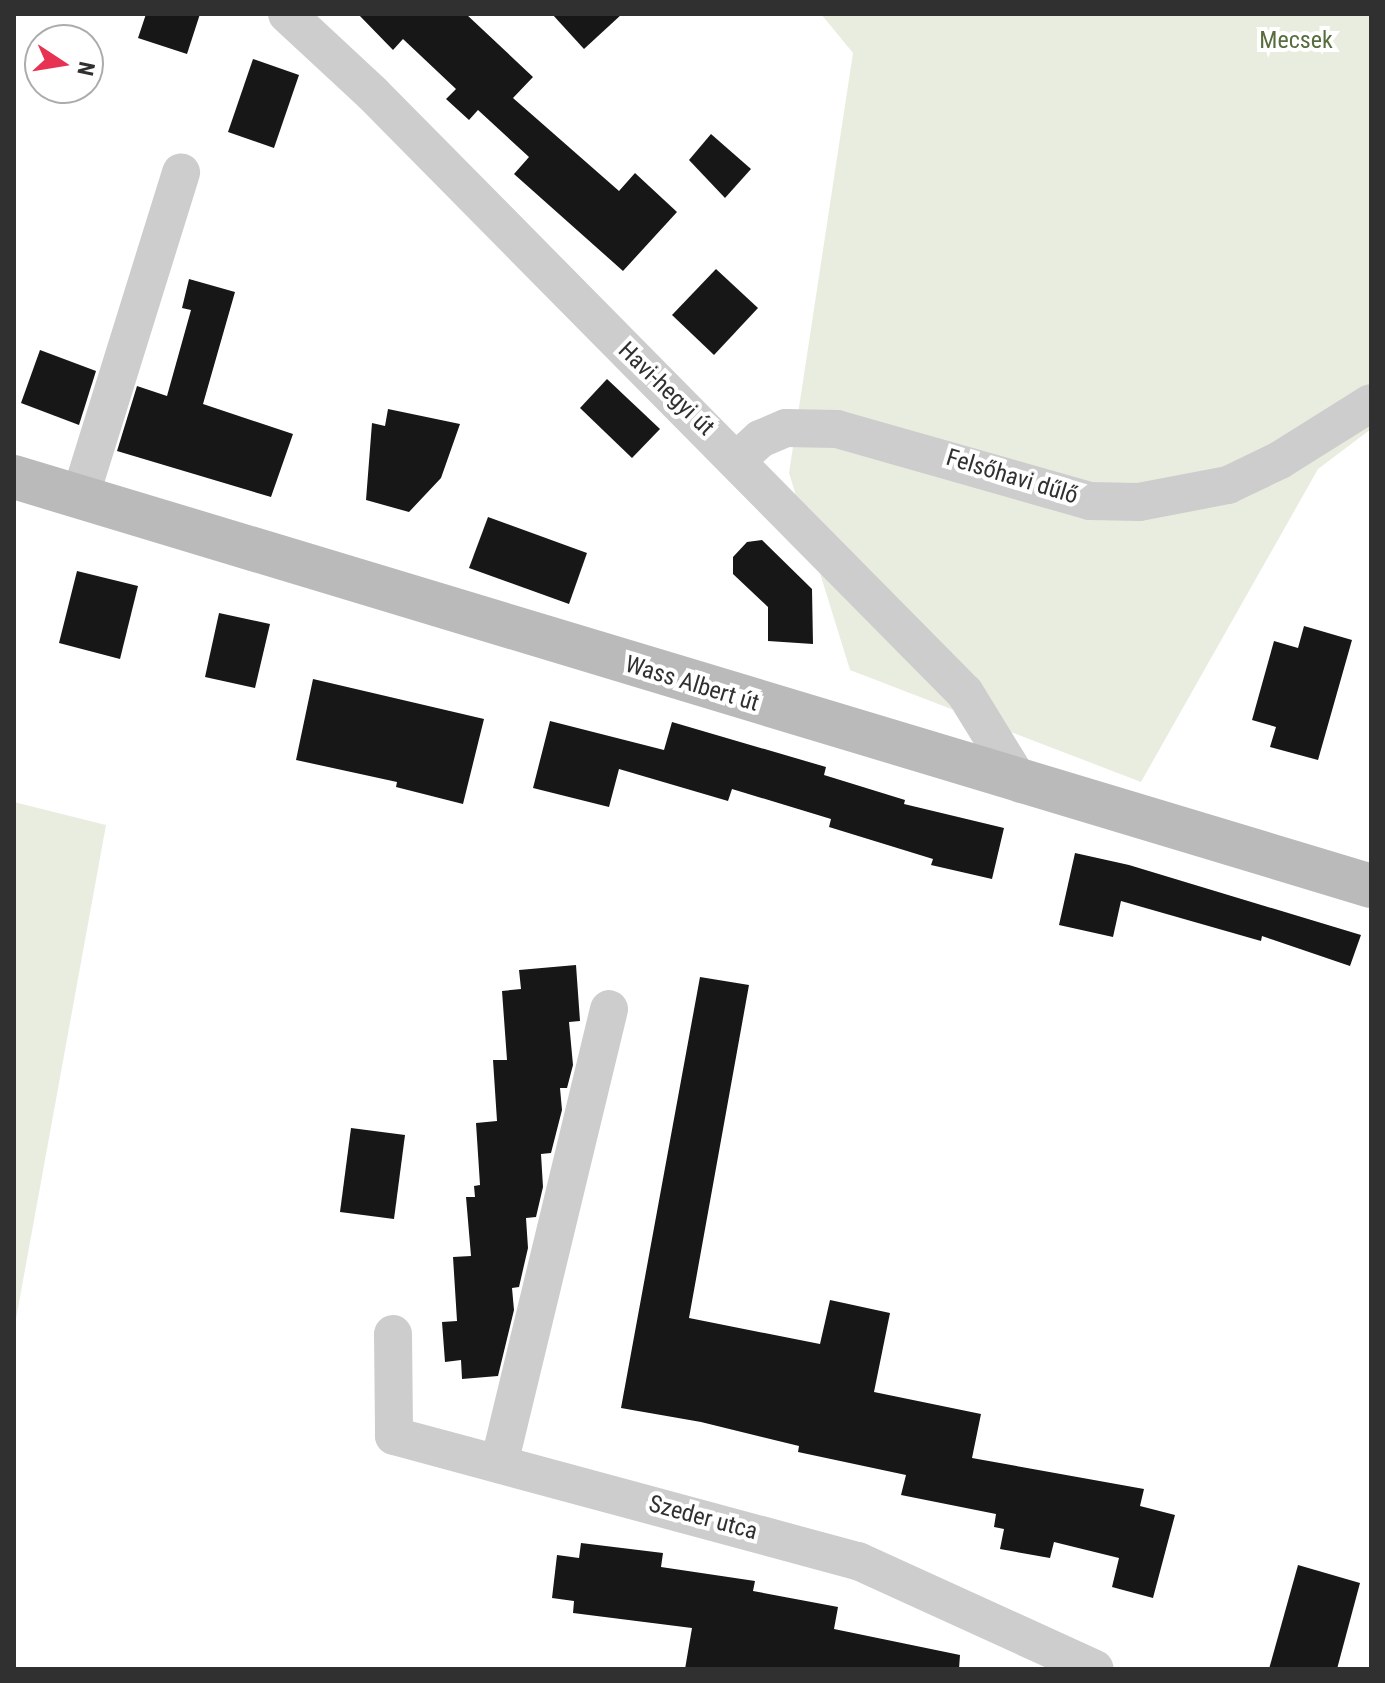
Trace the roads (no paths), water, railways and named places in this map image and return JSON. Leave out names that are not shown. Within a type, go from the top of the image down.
[{"type":"street","name":"Havi-hegyi út","points":[[287,14],[373,94],[504,231],[738,459],[965,693],[1021,784]]},
{"type":"street","points":[[80,497],[181,172]]},
{"type":"street","name":"Felsőhavi dűlő","points":[[738,459],[760,439],[786,428],[837,429],[1090,501],[1139,502],[1228,485],[1280,460],[1371,403]]},
{"type":"street","name":"Wass Albert út","points":[[14,477],[1021,784],[1371,886]]},
{"type":"street","points":[[499,1464],[609,1009]]},
{"type":"street","name":"Szeder utca","points":[[393,1334],[394,1436],[858,1561],[1095,1669]]},
{"type":"park label","name":"Mecsek","points":[[1296,41]]}]
